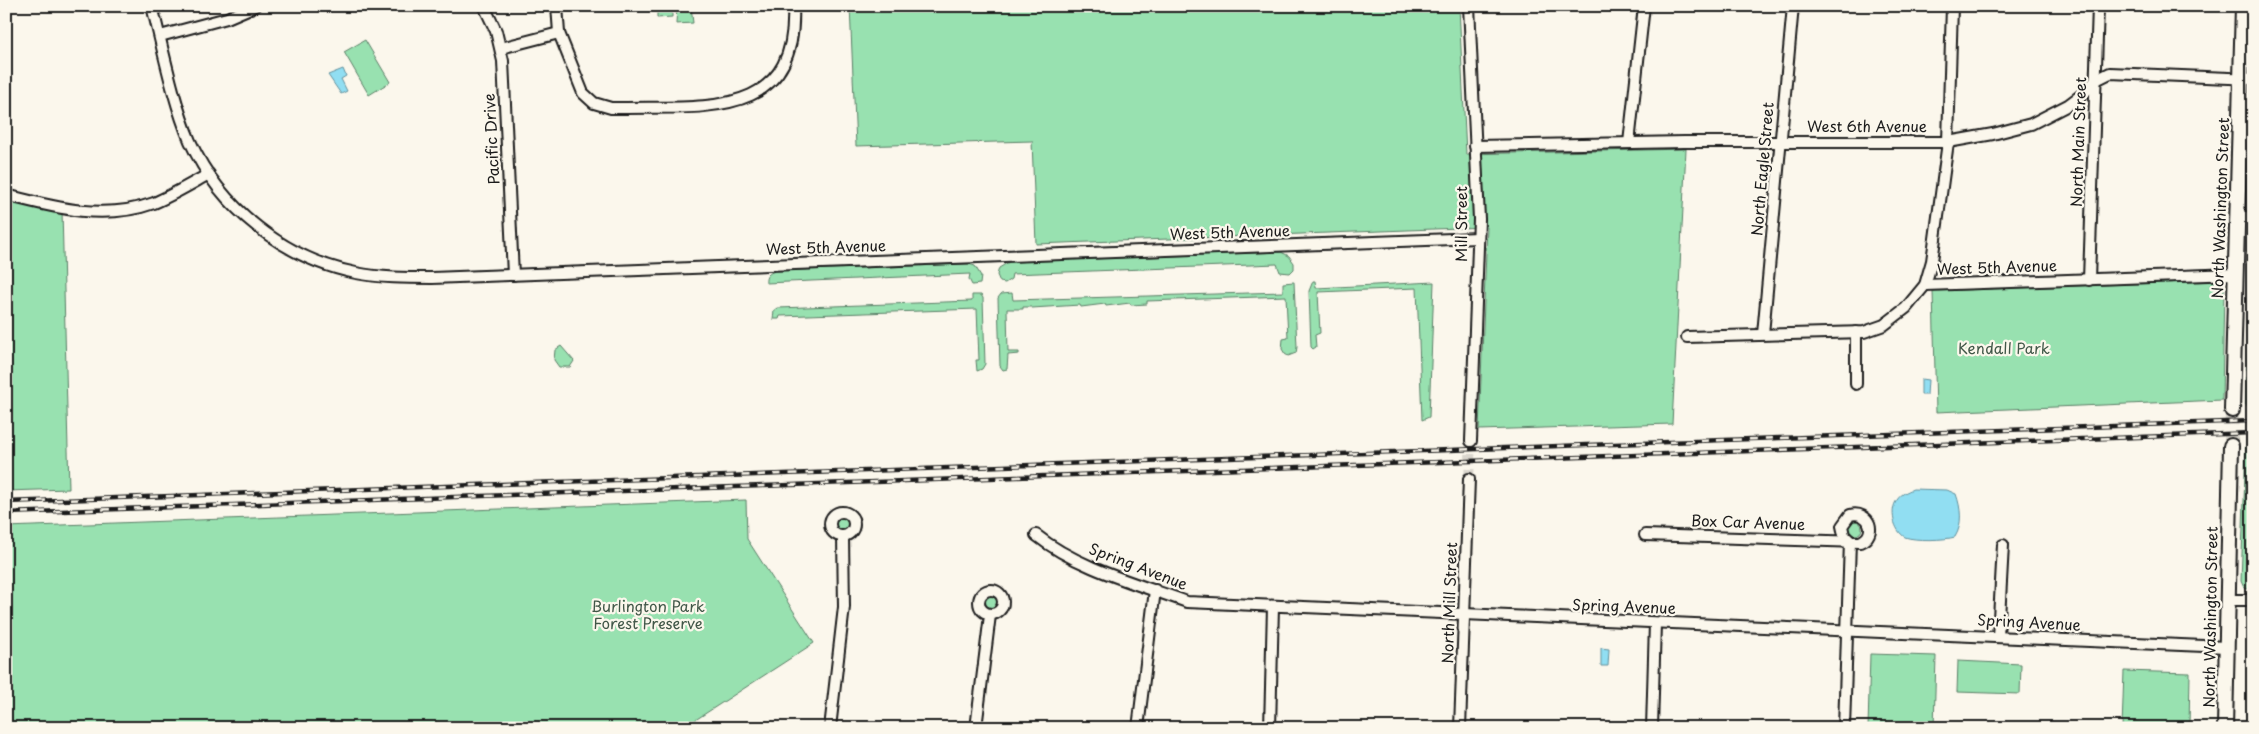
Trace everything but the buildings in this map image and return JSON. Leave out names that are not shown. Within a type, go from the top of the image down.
[{"type":"main road","name":"North Washington Street","points":[[2232,410],[2237,216],[2247,78],[2242,6]]},
{"type":"main road","name":"North Washington Street","points":[[2225,728],[2231,446]]},
{"type":"street","name":"West 5th Avenue","points":[[152,6],[183,123],[190,142],[209,174],[240,212],[288,249],[334,268],[364,274],[406,278],[513,275],[1478,238]]},
{"type":"street","points":[[160,36],[227,18],[255,6]]},
{"type":"street","name":"Pacific Drive","points":[[484,6],[496,31],[504,70],[513,275]]},
{"type":"street","points":[[558,6],[559,33],[579,85],[587,98],[594,103],[611,108],[722,105],[750,96],[767,84],[790,53],[794,26],[793,6]]},
{"type":"street","name":"Mill Street","points":[[1469,6],[1478,238],[1471,441]]},
{"type":"street","points":[[1629,143],[1644,6]]},
{"type":"street","name":"North Eagle Street","points":[[1763,334],[1793,6]]},
{"type":"street","points":[[1925,285],[1932,260],[1948,142],[1952,6]]},
{"type":"street","name":"North Main Street","points":[[2089,280],[2098,6]]},
{"type":"street","points":[[501,48],[559,33]]},
{"type":"street","name":"West 6th Avenue","points":[[1475,146],[1629,143],[1948,142],[1994,134],[2036,121],[2076,100],[2096,80],[2110,73],[2247,78]]},
{"type":"street","points":[[6,195],[65,210],[107,212],[137,208],[153,203],[209,174]]},
{"type":"street","points":[[2237,216],[2253,218]]},
{"type":"street","name":"West 5th Avenue","points":[[1687,337],[1873,330],[1891,321],[1906,308],[1925,285],[2235,274]]},
{"type":"street","points":[[1856,332],[1856,384]]},
{"type":"street","name":"North Mill Street","points":[[1460,728],[1469,479]]},
{"type":"street","name":"Box Car Avenue","points":[[1645,534],[1850,541],[1847,631]]},
{"type":"street","name":"Spring Avenue","points":[[1036,535],[1051,547],[1073,558],[1187,602],[2227,647]]},
{"type":"street","points":[[830,728],[844,607],[844,536]]},
{"type":"street","points":[[1998,637],[2003,545]]},
{"type":"street","points":[[1138,728],[1154,590]]},
{"type":"street","points":[[2227,600],[2253,600]]},
{"type":"street","points":[[1270,728],[1273,606]]},
{"type":"street","points":[[976,728],[990,615]]},
{"type":"street","points":[[1652,728],[1655,623]]},
{"type":"street","points":[[1844,728],[1847,631]]},
{"type":"green space","points":[[657,6],[672,6],[672,17],[657,18]]},
{"type":"green space","points":[[677,6],[691,6],[693,23],[676,24]]},
{"type":"green space","points":[[850,6],[1459,6],[1466,154],[1686,149],[1672,424],[1479,430],[1487,227],[1036,244],[1032,141],[856,146]]},
{"type":"green space","points":[[365,40],[390,82],[369,95],[344,52]]},
{"type":"green space","points":[[6,196],[62,210],[69,489],[6,491]]},
{"type":"green space","points":[[2253,231],[2251,284],[2253,285],[2253,406],[2246,405],[2250,233]]},
{"type":"green space","points":[[1281,252],[1289,256],[1294,263],[1294,269],[1290,273],[1280,272],[1277,264],[1012,274],[1011,279],[1005,283],[1000,282],[997,275],[999,268],[1009,262]]},
{"type":"green space","points":[[969,264],[975,266],[981,276],[980,284],[972,285],[969,279],[970,274],[766,283],[768,275],[775,271]]},
{"type":"green space","points":[[1313,281],[1315,281],[1316,288],[1434,282],[1429,417],[1422,420],[1417,288],[1318,292],[1320,333],[1315,335],[1316,347],[1313,349],[1311,347],[1309,291]]},
{"type":"green space","name":"Kendall Park","points":[[2217,281],[2224,288],[2222,400],[1936,412],[1933,291]]},
{"type":"green space","points":[[1294,282],[1297,347],[1296,353],[1288,356],[1282,349],[1283,339],[1288,338],[1286,296],[1147,301],[1147,304],[1131,305],[1130,303],[1106,306],[1105,304],[1081,307],[1080,305],[1007,309],[1008,352],[1019,352],[1019,354],[1008,355],[1007,369],[1003,370],[1000,366],[998,298],[1001,294],[1012,293],[1013,300],[1283,292],[1283,283]]},
{"type":"green space","points":[[972,295],[981,295],[983,298],[985,364],[982,369],[977,371],[976,360],[979,360],[977,309],[780,316],[779,319],[773,319],[774,311],[778,308],[972,301]]},
{"type":"green space","points":[[561,346],[574,361],[570,367],[559,367],[554,360],[555,350]]},
{"type":"green space","points":[[2253,446],[2253,590],[2244,588],[2241,581],[2246,447]]},
{"type":"green space","name":"Burlington Park Forest Preserve","points":[[746,500],[747,539],[814,643],[683,728],[6,728],[6,527]]},
{"type":"green space","points":[[840,518],[844,518],[848,524],[844,530],[840,530],[836,526],[836,522]]},
{"type":"green space","points":[[1855,521],[1860,523],[1862,528],[1860,533],[1855,535],[1850,533],[1848,528],[1850,523]]},
{"type":"green space","points":[[991,596],[996,598],[998,603],[996,608],[991,610],[986,608],[984,603],[986,598]]},
{"type":"green space","points":[[1870,654],[1936,656],[1934,728],[1868,728]]},
{"type":"green space","points":[[1958,661],[2021,664],[2020,694],[1957,692]]},
{"type":"green space","points":[[2124,671],[2190,673],[2189,728],[2122,728]]},
{"type":"water","points":[[343,69],[346,76],[341,79],[347,91],[341,94],[328,75]]},
{"type":"water","points":[[1921,379],[1928,380],[1927,395],[1921,395]]},
{"type":"water","points":[[1913,489],[1947,490],[1956,494],[1960,516],[1958,532],[1955,537],[1923,540],[1905,537],[1901,534],[1894,520],[1893,509],[1902,495]]},
{"type":"water","points":[[1601,648],[1609,649],[1608,666],[1601,666]]},
{"type":"tunnel","points":[[2231,446],[2232,410]]},
{"type":"tunnel","points":[[1469,479],[1471,441]]},
{"type":"railway","points":[[6,502],[2253,421]]},
{"type":"railway","points":[[6,513],[2253,433]]}]
